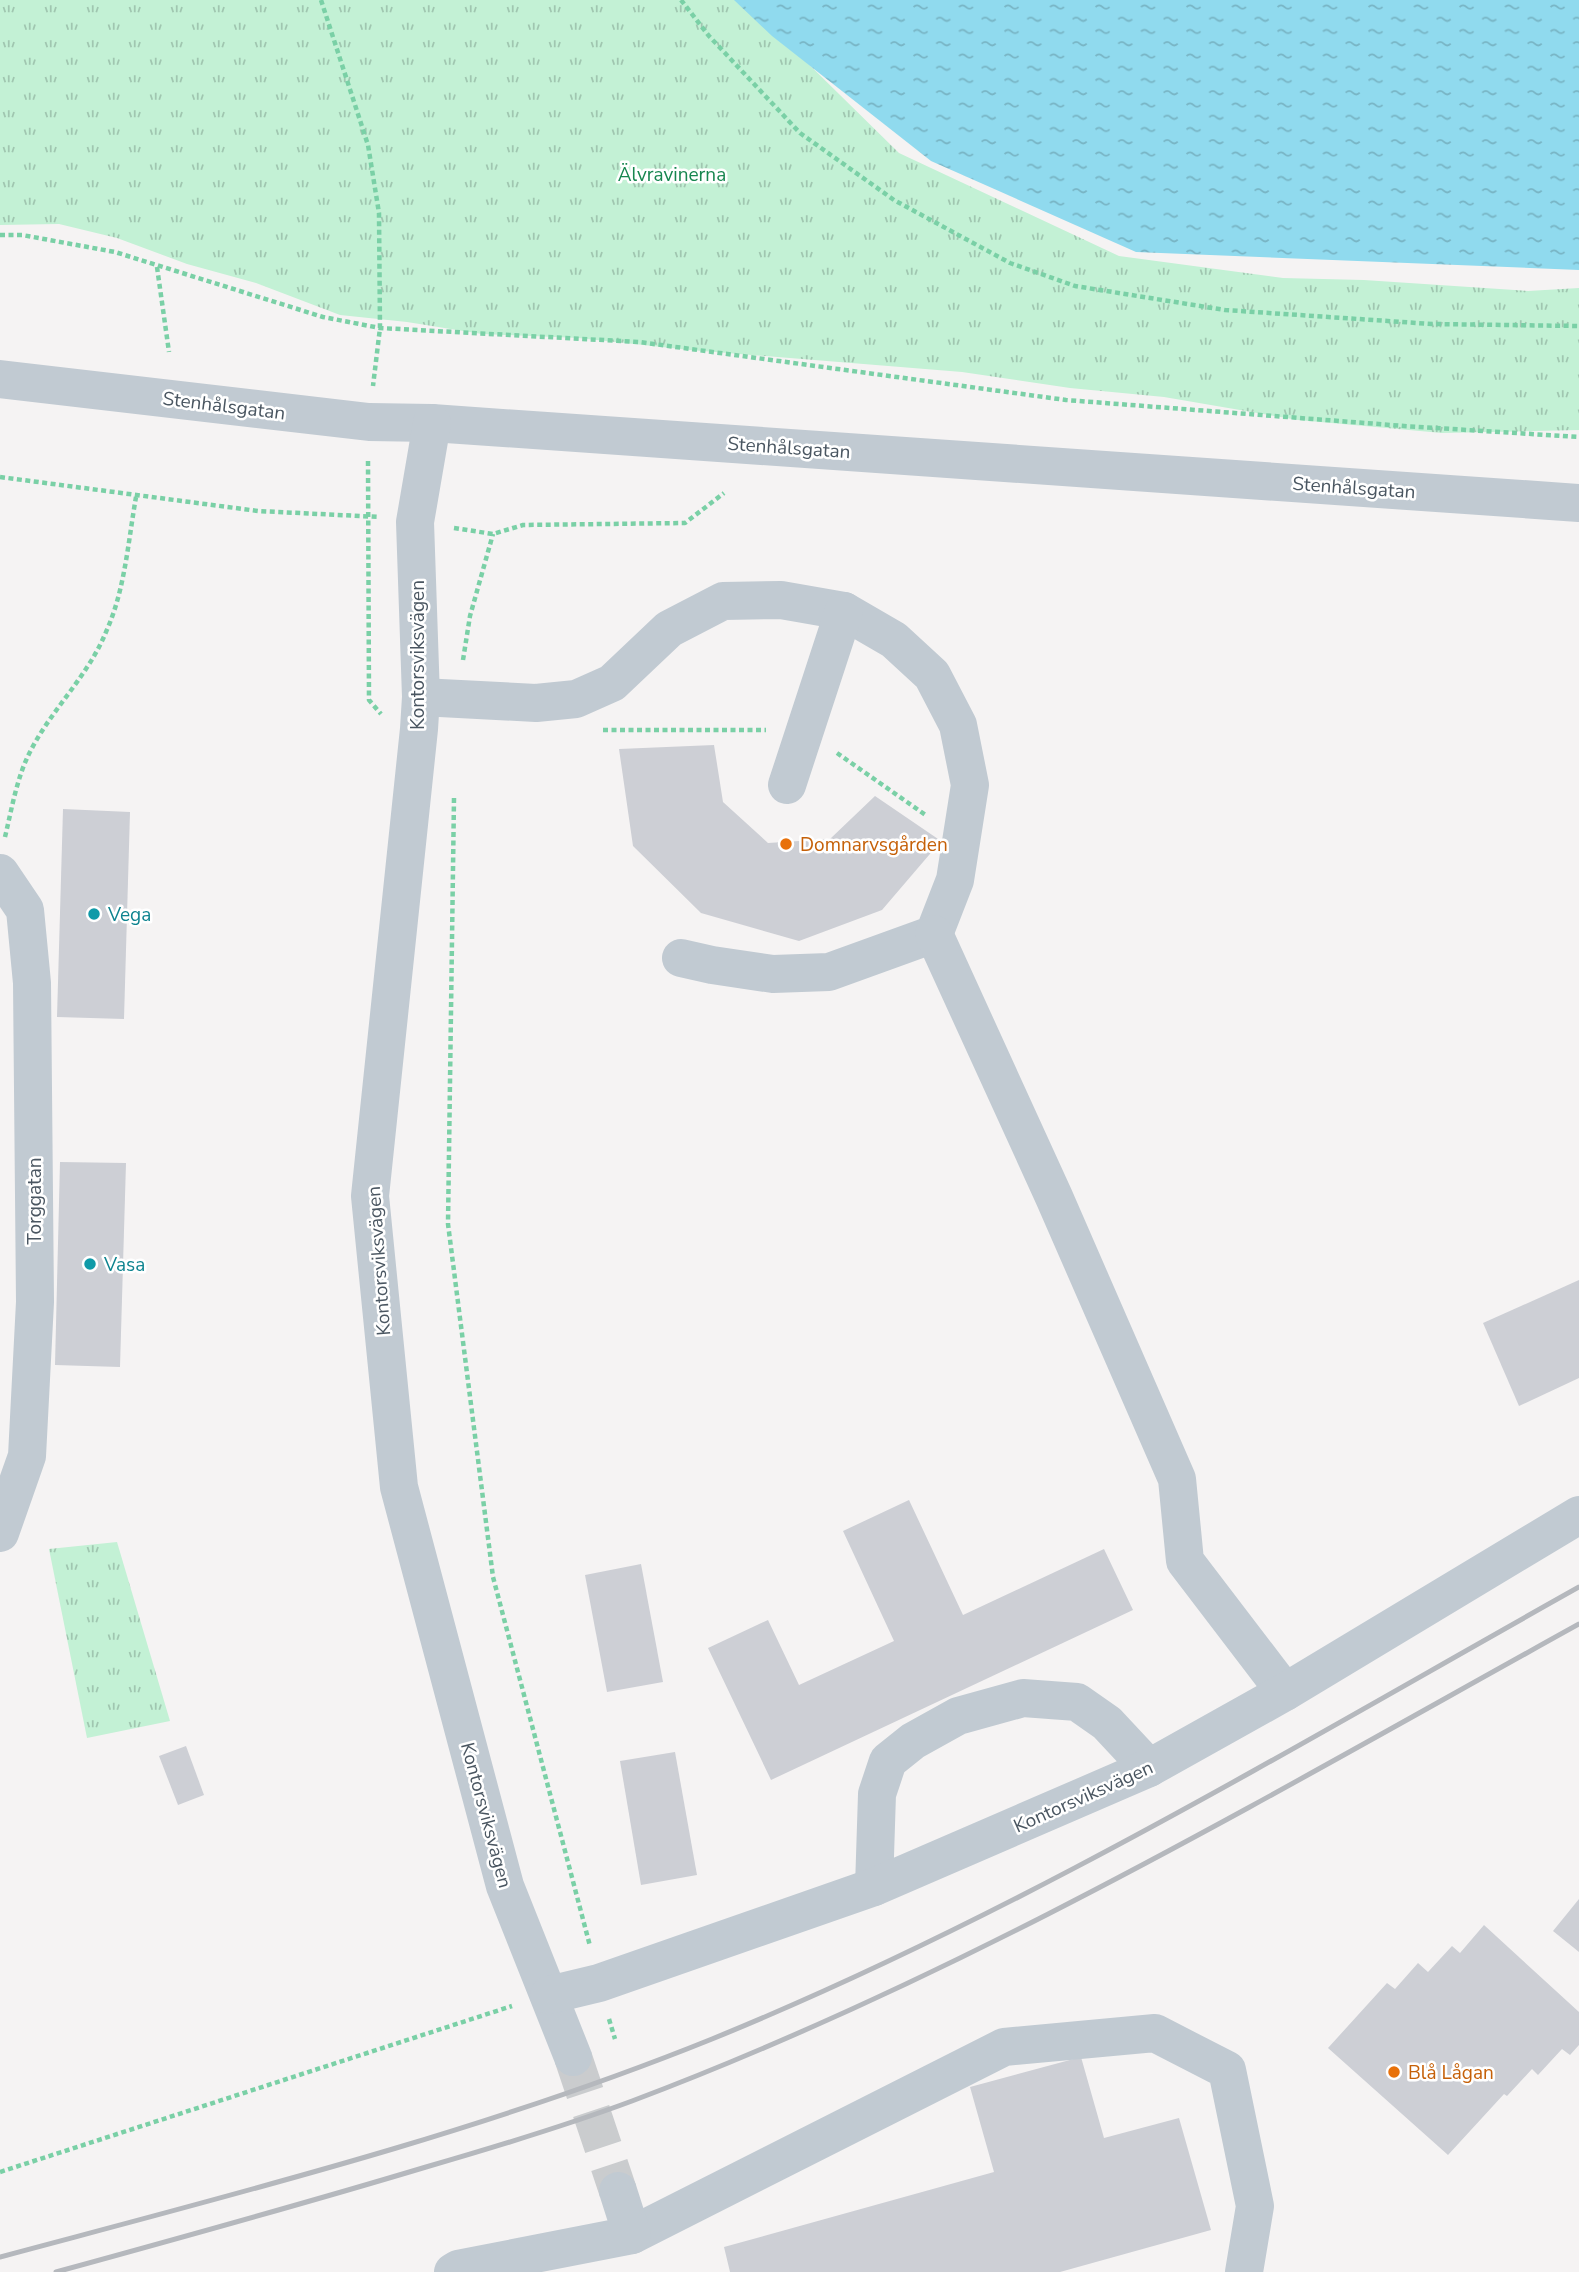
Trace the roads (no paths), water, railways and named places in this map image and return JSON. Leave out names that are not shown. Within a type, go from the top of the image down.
[{"type":"street","name":"Stenhålsgatan","points":[[0,379],[369,422],[432,424],[1579,503]]},
{"type":"street","name":"Kontorsviksvägen","points":[[432,424],[415,522],[439,698],[370,1196],[399,1488],[505,1886],[573,2057]]},
{"type":"street","points":[[439,698],[536,703],[576,699],[612,683],[669,629],[723,601],[781,600],[844,611],[894,640],[932,675],[958,725],[970,785],[955,880],[933,934],[1054,1197],[1177,1479],[1185,1561],[1285,1692]]},
{"type":"street","points":[[787,785],[844,611]]},
{"type":"street","name":"Torggatan","points":[[0,1533],[27,1456],[35,1289],[32,983],[25,910],[2,858]]},
{"type":"street","points":[[681,958],[773,974],[829,972],[933,934]]},
{"type":"street","name":"Kontorsviksvägen","points":[[549,1995],[600,1983],[874,1888],[1149,1768],[1285,1692],[1579,1515]]},
{"type":"street","points":[[874,1888],[877,1794],[888,1761],[913,1741],[958,1716],[1023,1698],[1077,1702],[1107,1723],[1149,1768]]},
{"type":"street","points":[[453,2272],[632,2235],[1004,2047],[1155,2033],[1227,2070],[1255,2206],[1244,2272]]},
{"type":"street","points":[[618,2191],[632,2235]]},
{"type":"water","points":[[734,0],[1579,0],[1579,270],[1136,252],[931,161],[772,36]]},
{"type":"tunnel","points":[[573,2057],[618,2191]]},
{"type":"railway","points":[[0,2257],[449,2132],[625,2072],[712,2039],[824,1991],[1044,1884],[1260,1767],[1579,1587]]},
{"type":"railway","points":[[56,2272],[288,2208],[530,2136],[632,2101],[755,2052],[877,1998],[1114,1880],[1579,1624]]},
{"type":"place","name":"Domnarvsgården","points":[[786,844]]},
{"type":"place","name":"Vega","points":[[94,914]]},
{"type":"place","name":"Vasa","points":[[90,1264]]},
{"type":"place","name":"Blå Lågan","points":[[1394,2072]]},
{"type":"park label","name":"Älvravinerna","points":[[672,174]]}]
